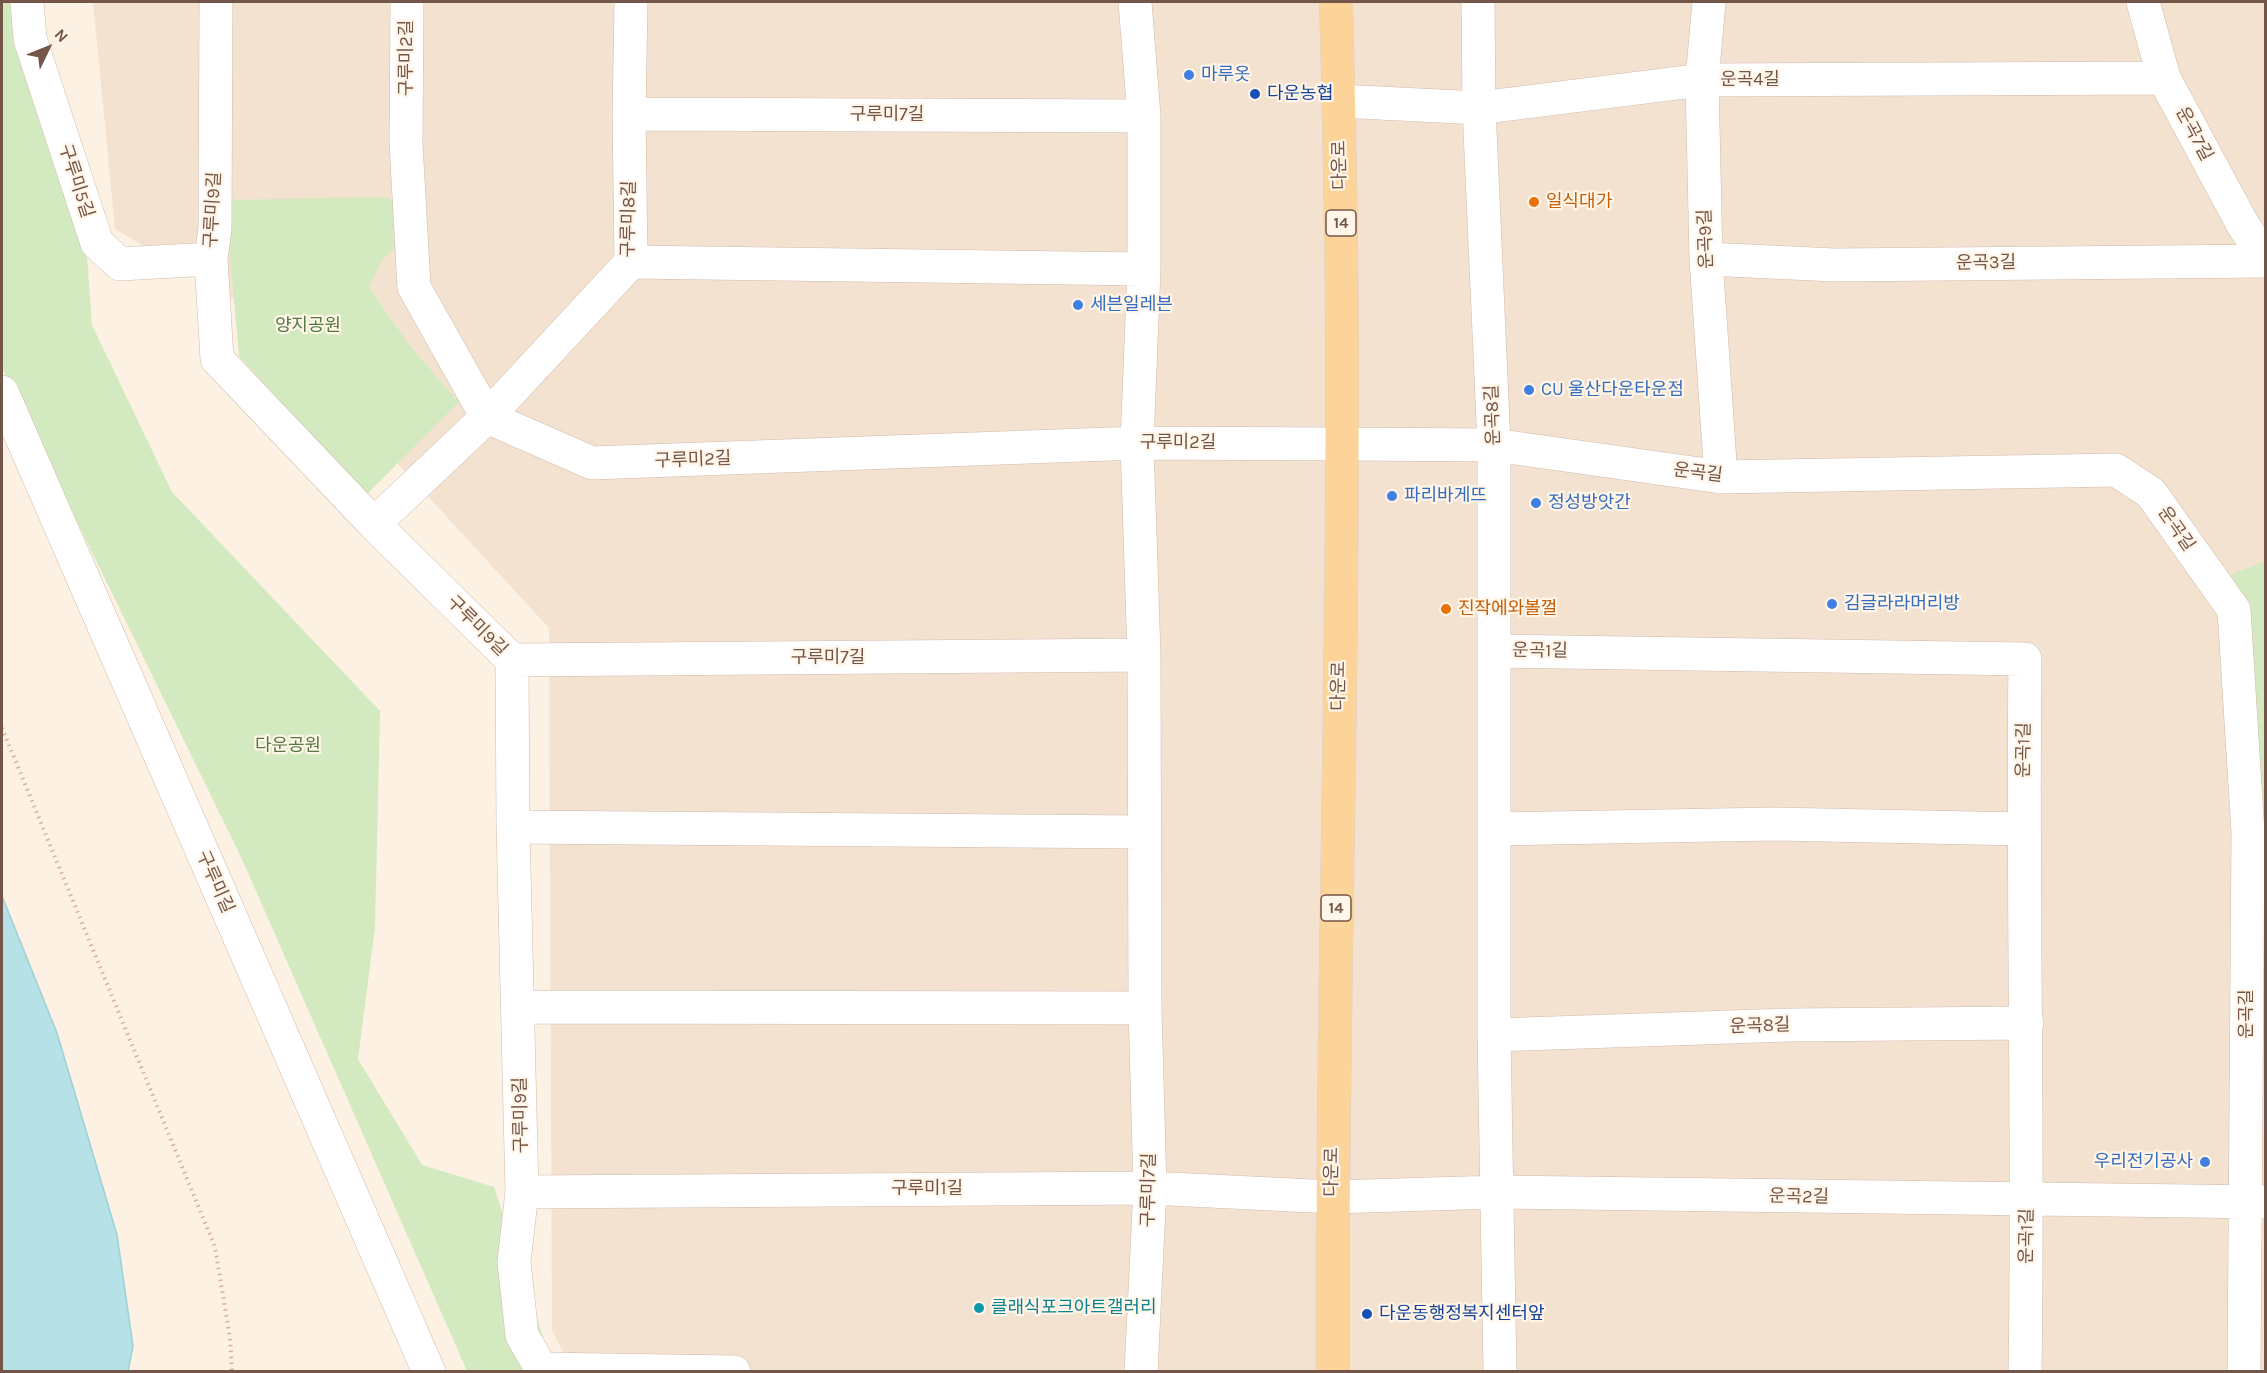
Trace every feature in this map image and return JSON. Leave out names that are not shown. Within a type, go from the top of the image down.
[{"type":"main road","name":"다운로","points":[[1333,1371],[1332,1197],[1342,444],[1341,213],[1336,2]]},
{"type":"street","name":"구루미5길","points":[[27,2],[30,39],[97,243],[120,264],[211,259]]},
{"type":"street","name":"구루미9길","points":[[216,2],[215,228],[211,259],[217,359],[374,524],[512,660],[513,827],[522,1192],[514,1262],[522,1335],[542,1370]]},
{"type":"street","name":"구루미2길","points":[[407,2],[406,142],[414,287],[487,417],[592,463],[1137,443],[1342,444]]},
{"type":"street","name":"구루미8길","points":[[374,524],[487,417],[631,262],[629,114],[632,2]]},
{"type":"street","name":"구루미7길","points":[[1135,2],[1144,116],[1144,269],[1137,443],[1144,655],[1145,1008],[1150,1188],[1141,1371]]},
{"type":"street","name":"운곡8길","points":[[1478,2],[1479,108],[1494,446],[1494,1035],[1500,1371]]},
{"type":"street","name":"운곡9길","points":[[1709,2],[1702,80],[1706,259],[1721,477]]},
{"type":"street","name":"운곡7길","points":[[2143,2],[2164,78],[2243,225],[2265,260]]},
{"type":"street","name":"운곡4길","points":[[1339,101],[1479,108],[1702,80],[2164,78]]},
{"type":"street","name":"구루미7길","points":[[629,114],[1144,116]]},
{"type":"street","name":"운곡3길","points":[[1706,259],[1835,265],[2265,260]]},
{"type":"street","points":[[631,262],[1144,269]]},
{"type":"street","name":"구루미길","points":[[2,392],[429,1371]]},
{"type":"street","name":"운곡길","points":[[1342,444],[1494,446],[1721,477],[2116,470],[2151,493],[2234,610],[2248,832],[2256,1202],[2244,1371]]},
{"type":"street","name":"운곡1길","points":[[1495,651],[2025,660],[2023,829],[2028,1200],[2025,1371]]},
{"type":"street","name":"구루미7길","points":[[512,660],[1144,655]]},
{"type":"street","points":[[1494,829],[1774,824],[2023,829]]},
{"type":"street","points":[[513,827],[1144,832]]},
{"type":"street","points":[[519,1006],[1145,1008]]},
{"type":"street","name":"운곡8길","points":[[1494,1035],[1789,1025],[2027,1023]]},
{"type":"street","name":"구루미1길","points":[[522,1192],[1150,1188],[1332,1197]]},
{"type":"street","name":"운곡2길","points":[[1332,1197],[1498,1192],[2256,1202]]},
{"type":"street","points":[[542,1370],[734,1371]]},
{"type":"path","points":[[2,728],[215,1247],[230,1338],[232,1371]]},
{"type":"shaded area","points":[[93,2],[2265,2],[2265,1371],[572,1371],[552,1330],[549,628],[261,315],[115,229]]},
{"type":"green space","name":"다운공원","points":[[2,2],[29,2],[83,200],[92,325],[172,492],[380,711],[375,928],[358,1059],[422,1165],[494,1187],[554,1371],[467,1371],[241,857],[2,368]]},
{"type":"green space","name":"양지공원","points":[[388,197],[407,215],[406,238],[382,260],[369,287],[409,345],[459,402],[366,495],[239,356],[225,200]]},
{"type":"green space","points":[[2265,561],[2265,941],[2258,941],[2227,576]]},
{"type":"water","points":[[2,896],[57,1033],[117,1235],[133,1346],[128,1371],[2,1371]]},
{"type":"place","name":"마루옷","points":[[1189,75]]},
{"type":"place","name":"다운농협","points":[[1255,94]]},
{"type":"place","name":"일식대가","points":[[1534,202]]},
{"type":"place","name":"세븐일레븐","points":[[1078,305]]},
{"type":"place","name":"CU 울산다운타운점","points":[[1529,390]]},
{"type":"place","name":"파리바게뜨","points":[[1392,496]]},
{"type":"place","name":"정성방앗간","points":[[1536,503]]},
{"type":"place","name":"김글라라머리방","points":[[1832,604]]},
{"type":"place","name":"진작에와볼껄","points":[[1446,609]]},
{"type":"place","name":"우리전기공사","points":[[2205,1162]]},
{"type":"place","name":"클래식포크아트갤러리","points":[[979,1308]]},
{"type":"place","name":"다운동행정복지센터앞","points":[[1367,1314]]}]
